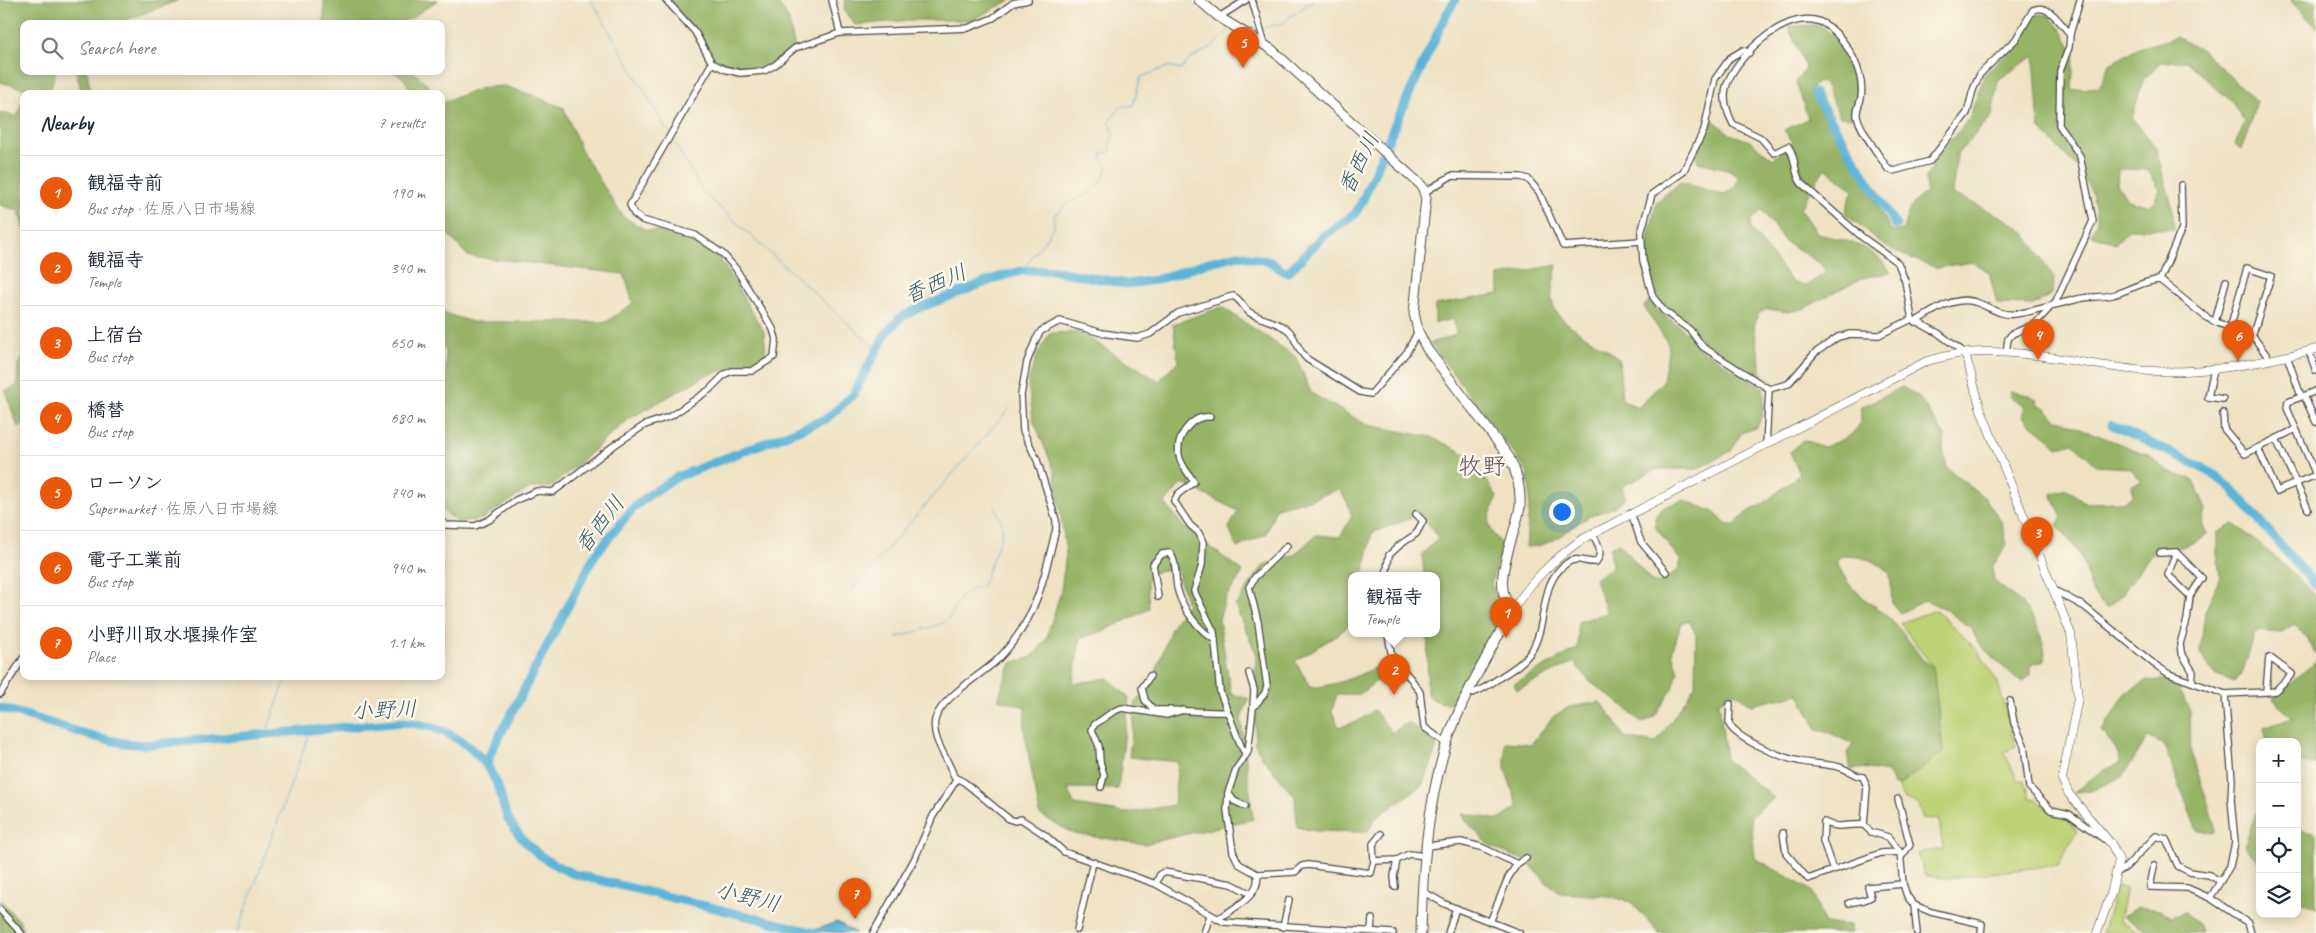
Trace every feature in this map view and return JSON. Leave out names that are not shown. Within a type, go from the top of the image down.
[{"type":"main road","points":[[1199,0],[1219,17],[1265,45],[1418,181],[1425,192],[1426,198],[1415,293],[1414,313],[1418,331],[1426,349],[1509,457],[1517,476],[1520,508],[1508,547],[1502,591],[1504,599],[1513,609],[1469,691],[1447,744],[1430,816],[1422,891],[1422,933]]},
{"type":"street","points":[[666,0],[696,32],[712,63],[724,69],[740,73],[764,71],[775,66],[795,48],[840,33],[968,28],[993,18],[1013,3],[1028,0]]},
{"type":"street","points":[[832,0],[840,33]]},
{"type":"street","points":[[1219,17],[1246,0]]},
{"type":"street","points":[[1252,0],[1265,45]]},
{"type":"street","points":[[2006,353],[2008,339],[2012,334],[2035,324],[2056,301],[2093,221],[2083,163],[2059,125],[2058,79],[2080,0]]},
{"type":"street","points":[[1913,320],[1905,280],[1894,259],[1862,237],[1802,184],[1798,177],[1795,157],[1788,146],[1774,153],[1761,138],[1733,124],[1726,106],[1727,84],[1749,53],[1765,36],[1787,24],[1813,20],[1828,27],[1849,50],[1859,74],[1861,98],[1856,113],[1859,121],[1888,169],[1893,171],[1930,162],[1967,114],[1973,90],[1980,74],[2016,39],[2033,10],[2039,7],[2046,9],[2070,34]]},
{"type":"street","points":[[1749,53],[1742,50],[1734,54],[1720,70],[1715,79],[1706,121],[1698,144],[1683,172],[1652,194],[1642,226],[1642,240],[1646,275],[1654,297],[1664,311],[1690,330],[1703,347],[1770,388],[1788,384],[1815,353],[1838,337],[1850,334],[1879,335],[1941,306],[1968,301],[2006,315],[2039,308],[2050,308],[2080,298],[2112,295],[2152,280],[2160,280],[2190,306],[2215,322],[2252,337],[2260,344],[2270,360]]},
{"type":"street","points":[[445,524],[475,526],[489,520],[516,500],[537,491],[553,492],[616,444],[645,425],[671,416],[709,390],[725,374],[732,371],[752,371],[774,356],[776,339],[773,329],[746,284],[723,254],[695,235],[642,220],[634,214],[630,205],[712,63]]},
{"type":"street","points":[[1425,192],[1451,176],[1521,177],[1528,179],[1540,192],[1563,246],[1642,240]]},
{"type":"street","points":[[2160,280],[2182,228],[2181,185]]},
{"type":"street","points":[[2230,328],[2247,268],[2271,276],[2252,337]]},
{"type":"street","points":[[2215,322],[2226,281]]},
{"type":"street","points":[[1393,933],[1309,931],[1224,922],[1210,916],[1156,884],[1064,852],[1020,819],[1016,821],[1010,819],[954,778],[951,764],[938,742],[935,727],[936,719],[948,702],[996,661],[1016,637],[1038,599],[1056,529],[1048,492],[1037,460],[1023,431],[1021,417],[1022,385],[1027,362],[1041,331],[1060,321],[1102,333],[1137,338],[1150,334],[1178,313],[1233,296],[1239,299],[1250,313],[1268,319],[1290,331],[1300,352],[1307,359],[1360,392],[1371,394],[1407,352],[1418,331]]},
{"type":"street","points":[[1913,320],[1938,333],[1965,353],[1981,410],[2071,634],[2078,698],[2062,778],[2064,786],[2075,802],[2112,845],[2119,860],[2118,872],[2097,933]]},
{"type":"street","points":[[1513,609],[1528,586],[1545,568],[1592,533],[1927,361],[1965,353],[2006,353],[2153,371],[2214,369],[2270,360],[2312,350],[2316,372]]},
{"type":"street","points":[[2287,356],[2316,422]]},
{"type":"street","points":[[2214,369],[2208,397],[2224,400]]},
{"type":"street","points":[[1766,445],[1770,388]]},
{"type":"street","points":[[2258,448],[2277,491],[2316,475],[2287,408],[2288,402],[2316,391]]},
{"type":"street","points":[[2223,413],[2224,429],[2245,454],[2296,429]]},
{"type":"street","points":[[1210,416],[1201,417],[1190,424],[1181,438],[1178,447],[1180,460],[1194,482],[1178,494],[1174,501],[1190,525],[1199,533],[1203,542],[1202,564],[1194,591],[1211,625],[1215,640],[1218,683],[1246,754]]},
{"type":"street","points":[[2276,439],[2308,509]]},
{"type":"street","points":[[1631,513],[1641,542],[1666,572]]},
{"type":"street","points":[[1387,572],[1389,555],[1416,534],[1423,521],[1416,514]]},
{"type":"street","points":[[1469,691],[1480,690],[1492,683],[1518,666],[1530,653],[1536,644],[1540,629],[1545,593],[1559,570],[1568,562],[1580,559],[1589,563],[1596,562],[1601,556],[1601,550],[1592,533]]},
{"type":"street","points":[[1253,708],[1265,693],[1267,686],[1258,622],[1249,587],[1255,577],[1288,546]]},
{"type":"street","points":[[2160,553],[2176,552],[2202,578],[2190,596],[2187,620],[2180,644],[2181,652],[2193,672],[2192,682]]},
{"type":"street","points":[[2176,552],[2168,575],[2190,596]]},
{"type":"street","points":[[1158,597],[1154,564],[1162,554],[1170,553],[1174,558],[1178,591],[1186,607],[1198,626],[1215,640]]},
{"type":"street","points":[[2054,590],[2085,607],[2154,664],[2169,674],[2225,694],[2266,692],[2275,691],[2292,674],[2269,656],[2266,692]]},
{"type":"street","points":[[1388,637],[1392,658],[1420,692],[1424,727],[1447,744]]},
{"type":"street","points":[[0,694],[20,663]]},
{"type":"street","points":[[1249,673],[1254,690],[1249,748],[1236,769],[1228,793],[1227,810],[1235,858],[1244,868],[1257,874],[1295,872],[1304,865],[1371,873],[1374,861],[1373,844],[1381,834]]},
{"type":"street","points":[[1150,676],[1142,688],[1145,700],[1154,710],[1182,710],[1201,714],[1228,712]]},
{"type":"street","points":[[2210,898],[2230,866],[2235,843],[2225,694]]},
{"type":"street","points":[[2010,701],[2014,723],[2024,746],[2029,787],[2051,810],[2069,814],[2112,845]]},
{"type":"street","points":[[1730,704],[1728,724],[1741,736],[1770,751],[1796,761],[1841,768],[1852,775],[1863,777],[1867,787],[1864,825]]},
{"type":"street","points":[[1102,787],[1104,775],[1100,762],[1099,746],[1092,730],[1094,725],[1114,711],[1122,708],[1167,715],[1182,710]]},
{"type":"street","points":[[873,933],[916,858],[933,816],[957,779]]},
{"type":"street","points":[[1228,793],[1234,801],[1245,806]]},
{"type":"street","points":[[1783,833],[1786,853],[1808,879],[1881,854],[1901,854],[1910,845],[1898,799]]},
{"type":"street","points":[[1833,870],[1823,841],[1824,822],[1833,827],[1856,824],[1864,825],[1871,832],[1888,837],[1901,854],[1903,884],[1907,896],[1914,905],[1931,912],[1982,924],[1981,933]]},
{"type":"street","points":[[2118,872],[2126,867],[2156,836],[2166,839],[2178,866],[2190,872],[2209,875],[2220,881]]},
{"type":"street","points":[[1427,846],[1461,842],[1481,847],[1517,864]]},
{"type":"street","points":[[1374,861],[1397,860],[1405,855],[1426,856]]},
{"type":"street","points":[[1490,922],[1508,878],[1517,864],[1526,858]]},
{"type":"street","points":[[1395,887],[1394,876],[1397,860]]},
{"type":"street","points":[[1077,930],[1094,862]]},
{"type":"street","points":[[2154,866],[2150,887],[2187,888],[2210,898],[2248,923],[2251,933]]},
{"type":"street","points":[[1156,884],[1160,874],[1164,872],[1232,884],[1251,894]]},
{"type":"street","points":[[1217,919],[1251,894],[1257,885],[1257,874]]},
{"type":"street","points":[[1849,903],[1871,897],[1868,887],[1903,884]]},
{"type":"street","points":[[1422,891],[1456,908],[1518,933]]},
{"type":"street","points":[[1282,927],[1289,900]]},
{"type":"street","points":[[1914,905],[1917,933]]},
{"type":"street","points":[[1448,933],[1456,908]]},
{"type":"street","points":[[0,910],[13,922],[21,933]]},
{"type":"street","points":[[1204,933],[1210,916]]},
{"type":"street","points":[[1371,931],[1372,919]]},
{"type":"green space","points":[[0,0],[179,0],[126,20],[20,20],[20,75],[55,75],[50,90],[27,90],[0,82]]},
{"type":"green space","points":[[324,0],[438,0],[407,20],[324,20]]},
{"type":"green space","points":[[666,0],[776,0],[788,18],[795,48],[773,64],[756,71],[739,71],[712,63],[695,32]]},
{"type":"green space","points":[[844,0],[1011,0],[972,20],[910,20],[855,25],[845,12]]},
{"type":"green space","points":[[2290,0],[2316,0],[2316,27]]},
{"type":"green space","points":[[2034,14],[2049,15],[2064,34],[2074,54],[2072,90],[2099,87],[2110,64],[2139,48],[2176,37],[2201,49],[2256,101],[2249,129],[2241,149],[2235,144],[2245,122],[2231,101],[2186,61],[2160,62],[2143,80],[2132,118],[2155,146],[2172,206],[2174,229],[2129,229],[2116,243],[2091,235],[2097,222],[2093,194],[2079,170],[2039,127],[2034,56],[1998,80],[1992,116],[1957,154],[1952,194],[2002,217],[2025,233],[2054,278],[2052,294],[2033,305],[1997,304],[1989,272],[1972,262],[1937,268],[1903,255],[1882,244],[1845,213],[1853,190],[1825,168],[1800,208],[1818,234],[1859,245],[1876,255],[1891,272],[1862,278],[1803,309],[1788,312],[1767,309],[1758,313],[1754,327],[1763,380],[1714,351],[1658,298],[1648,264],[1648,240],[1657,201],[1681,182],[1723,195],[1736,186],[1738,176],[1728,169],[1698,162],[1696,155],[1712,119],[1730,134],[1750,141],[1773,159],[1793,142],[1784,130],[1808,119],[1796,82],[1806,68],[1788,26],[1819,25],[1829,32],[1847,56],[1857,94],[1852,118],[1840,117],[1826,86],[1820,81],[1810,89],[1823,115],[1869,188],[1893,232],[1903,231],[1913,204],[1926,193],[1926,178],[1940,153],[1969,119],[1985,73],[2017,44]],"holes":[[[2118,169],[2148,170],[2160,190],[2151,206],[2127,200],[2117,184]],[[1762,210],[1785,242],[1821,264],[1826,273],[1807,285],[1793,283],[1750,228],[1752,219]]]},
{"type":"green space","points":[[77,75],[88,75],[90,90],[81,90]]},
{"type":"green space","points":[[399,75],[417,75],[433,90],[410,90],[404,78]]},
{"type":"green space","points":[[504,86],[564,108],[581,150],[623,217],[646,230],[676,233],[696,240],[718,256],[764,332],[766,356],[705,376],[629,419],[551,487],[530,488],[482,519],[458,522],[445,512],[445,388],[447,385],[445,313],[472,322],[606,322],[633,303],[624,274],[468,256],[445,231],[445,101],[486,87]]},
{"type":"green space","points":[[20,109],[20,215],[19,211],[0,205],[0,112],[17,117]]},
{"type":"green space","points":[[1557,265],[1552,293],[1554,308],[1574,329],[1619,359],[1622,401],[1639,407],[1663,381],[1669,345],[1644,307],[1650,299],[1657,310],[1683,329],[1704,351],[1763,388],[1764,403],[1757,427],[1741,433],[1731,451],[1697,469],[1658,469],[1622,486],[1625,497],[1612,508],[1590,516],[1551,541],[1526,547],[1530,492],[1527,471],[1430,343],[1456,335],[1454,319],[1435,323],[1435,305],[1499,294],[1499,276]]},
{"type":"green space","points":[[1222,307],[1296,357],[1311,393],[1367,425],[1431,437],[1466,454],[1497,497],[1489,522],[1492,532],[1502,544],[1491,584],[1504,612],[1456,703],[1440,702],[1427,694],[1428,637],[1440,637],[1440,572],[1424,572],[1422,554],[1439,538],[1421,514],[1372,533],[1364,572],[1348,572],[1348,626],[1340,633],[1295,661],[1311,688],[1330,685],[1348,679],[1384,663],[1389,671],[1360,694],[1337,694],[1332,711],[1339,727],[1357,722],[1374,710],[1392,733],[1408,722],[1437,743],[1432,762],[1422,785],[1376,818],[1367,832],[1316,831],[1297,827],[1295,797],[1262,757],[1255,744],[1256,653],[1235,606],[1264,565],[1294,555],[1316,535],[1340,537],[1352,516],[1347,502],[1339,489],[1312,499],[1276,508],[1266,534],[1237,548],[1229,528],[1238,511],[1182,483],[1165,503],[1183,526],[1243,572],[1225,599],[1219,620],[1231,694],[1249,699],[1241,718],[1253,819],[1144,844],[1075,834],[1040,815],[1024,730],[1025,707],[998,699],[1011,663],[1032,657],[1046,640],[1061,591],[1066,553],[1055,472],[1033,419],[1028,382],[1038,353],[1050,333],[1079,332],[1159,381],[1178,361],[1173,324]],"holes":[[[1177,569],[1187,604],[1171,628],[1150,690],[1136,701],[1129,757],[1178,762],[1174,805],[1127,813],[1074,805],[1068,788],[1118,789],[1129,698],[1108,678],[1073,684],[1080,638],[1104,631],[1149,609],[1147,581],[1151,573]]]},
{"type":"green space","points":[[20,362],[20,426],[18,427],[5,391],[17,386],[18,364]]},
{"type":"green space","points":[[1902,387],[1918,396],[1945,436],[1943,448],[1947,468],[1986,499],[2002,523],[2007,545],[1992,567],[1994,581],[2028,611],[2038,627],[2045,661],[2030,665],[2030,675],[2024,681],[2016,679],[1979,644],[1971,628],[1945,609],[1925,600],[1900,613],[1892,603],[1890,574],[1885,569],[1868,559],[1841,556],[1836,562],[1848,583],[1867,601],[1882,611],[1903,633],[1923,660],[1933,667],[1943,752],[1898,786],[1893,784],[1888,772],[1863,768],[1851,770],[1847,753],[1853,744],[1830,733],[1817,730],[1799,694],[1752,705],[1735,693],[1719,701],[1726,760],[1774,798],[1751,816],[1755,858],[1812,891],[1824,923],[1850,925],[1851,933],[1659,933],[1631,902],[1608,896],[1561,893],[1548,884],[1528,862],[1491,847],[1467,822],[1462,813],[1499,820],[1518,807],[1505,768],[1505,742],[1531,744],[1554,716],[1569,707],[1600,702],[1614,719],[1625,738],[1656,743],[1695,686],[1696,635],[1689,620],[1681,623],[1672,652],[1678,671],[1673,688],[1654,717],[1642,723],[1621,704],[1590,682],[1574,662],[1517,690],[1514,684],[1578,648],[1578,622],[1607,613],[1595,579],[1612,567],[1610,547],[1619,543],[1652,582],[1659,584],[1678,570],[1681,561],[1656,528],[1655,516],[1664,507],[1684,500],[1714,512],[1727,525],[1735,525],[1746,513],[1763,504],[1800,474],[1790,452],[1803,440],[1824,447],[1845,438],[1860,424],[1860,408]]},
{"type":"green space","points":[[2010,391],[2028,395],[2037,400],[2037,404],[2046,408],[2057,419],[2148,455],[2168,472],[2194,480],[2206,509],[2203,525],[2207,534],[2184,546],[2171,549],[2157,549],[2115,602],[2107,608],[2094,594],[2079,553],[2057,525],[2062,517],[2051,494],[2067,489],[2086,503],[2122,502],[2133,496],[2132,485],[2142,481],[2130,468],[2097,466],[2073,443],[2058,447],[2022,416],[2025,407],[2009,397]]},
{"type":"green space","points":[[2234,524],[2280,561],[2316,596],[2316,655],[2307,638],[2294,624],[2281,633],[2256,631],[2243,671],[2235,682],[2214,674],[2200,653],[2205,612],[2220,577],[2217,533]]},
{"type":"green space","points":[[1936,610],[1979,652],[1998,683],[2016,747],[2004,752],[2018,780],[2025,780],[2030,798],[2038,800],[2053,815],[2066,817],[2077,831],[2058,865],[1947,878],[1925,876],[1917,853],[1943,849],[1939,820],[1923,818],[1917,803],[1905,800],[1898,786],[1943,752],[1933,667],[1900,623]]},
{"type":"green space","points":[[2316,661],[2316,764],[2301,763],[2301,738],[2266,738],[2264,728],[2292,718],[2273,699]]},
{"type":"green space","points":[[2172,679],[2190,710],[2191,752],[2214,822],[2214,832],[2197,831],[2164,745],[2148,737],[2123,776],[2091,791],[2074,792],[2101,772],[2120,763],[2119,753],[2102,731],[2126,693],[2147,681]]},
{"type":"green space","points":[[2256,813],[2256,859],[2244,846]]},
{"type":"green space","points":[[2301,830],[2316,834],[2316,908],[2301,902]]},
{"type":"green space","points":[[2117,886],[2126,889],[2119,920],[2140,933],[2102,933]]},
{"type":"green space","points":[[0,900],[20,921],[23,933],[0,933]]},
{"type":"green space","points":[[2139,907],[2160,910],[2171,917],[2185,912],[2198,924],[2202,933],[2152,933],[2122,916]]},
{"type":"water","points":[[837,922],[856,933],[810,931]]},
{"type":"waterway","points":[[591,0],[600,14]]},
{"type":"waterway","points":[[1263,28],[1281,24],[1313,0]]},
{"type":"waterway","name":"香西川","points":[[488,766],[490,754],[595,555],[633,508],[650,494],[677,477],[826,419],[853,395],[885,335],[900,318],[919,308],[1002,276],[1022,271],[1052,270],[1127,284],[1156,280],[1209,262],[1239,255],[1271,262],[1283,271],[1288,272],[1323,236],[1355,214],[1444,19],[1455,0]]},
{"type":"waterway","points":[[601,17],[669,133]]},
{"type":"waterway","points":[[1238,24],[1257,28]]},
{"type":"waterway","points":[[1022,271],[1054,227],[1054,216],[1068,203],[1086,195],[1100,183],[1108,167],[1102,159],[1102,154],[1111,151],[1111,141],[1114,133],[1109,121],[1122,106],[1133,106],[1141,77],[1170,66],[1181,70],[1190,59],[1212,47],[1230,29]]},
{"type":"waterway","points":[[1814,93],[1896,226]]},
{"type":"waterway","points":[[672,138],[703,192],[876,349]]},
{"type":"waterway","points":[[850,592],[1009,409]]},
{"type":"waterway","points":[[2112,425],[2195,464],[2216,476],[2232,489],[2316,586]]},
{"type":"waterway","points":[[895,638],[942,624],[949,618],[961,597],[970,590],[982,586],[1001,537],[1003,525],[995,507]]},
{"type":"waterway","points":[[268,728],[286,680]]},
{"type":"waterway","name":"小野川","points":[[0,708],[107,740],[144,745],[404,722],[433,728],[459,740],[480,758],[496,782],[505,812],[516,831],[530,847],[555,865],[574,874],[816,933]]},
{"type":"waterway","points":[[237,933],[308,737]]},
{"type":"place","name":"ローソン","points":[[1243,68]]},
{"type":"place","name":"橋替","points":[[2038,360]]},
{"type":"place","name":"電子工業前","points":[[2238,361]]},
{"type":"place","name":"上宿台","points":[[2037,558]]},
{"type":"place","name":"観福寺前","points":[[1506,638]]},
{"type":"place","name":"観福寺","points":[[1394,695]]},
{"type":"place","name":"小野川取水堰操作室","points":[[855,919]]},
{"type":"district","name":"牧野","points":[[1482,466]]}]
